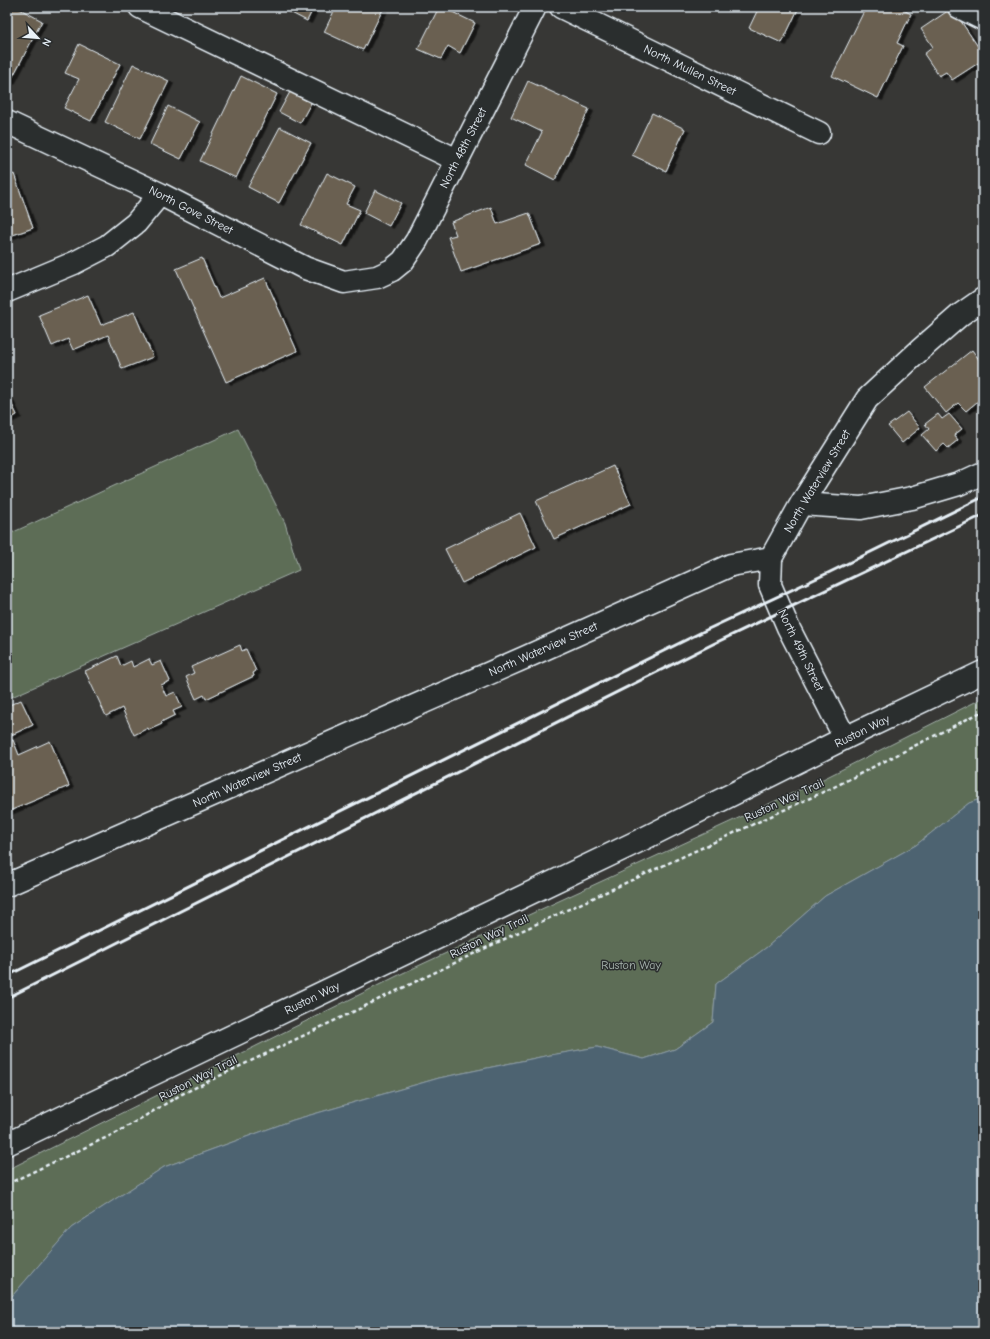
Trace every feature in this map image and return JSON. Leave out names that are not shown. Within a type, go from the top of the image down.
[{"type":"street","points":[[140,7],[458,160]]},
{"type":"street","name":"North 48th Street","points":[[377,277],[397,267],[409,253],[458,160],[535,7]]},
{"type":"street","name":"North Mullen Street","points":[[561,7],[818,133]]},
{"type":"street","points":[[959,7],[983,19]]},
{"type":"street","name":"North Gove Street","points":[[7,122],[160,194],[305,268],[344,282],[377,277]]},
{"type":"street","points":[[7,291],[74,263],[107,246],[136,223],[160,194]]},
{"type":"street","name":"North Waterview Street","points":[[7,885],[517,661],[731,565],[771,558],[801,504],[867,399],[954,320],[983,300]]},
{"type":"street","points":[[801,504],[861,508],[912,498],[959,484],[983,473]]},
{"type":"street","name":"North 49th Street","points":[[771,558],[770,585],[788,627],[845,738]]},
{"type":"street","name":"Ruston Way","points":[[7,1144],[636,843],[845,738],[983,672]]},
{"type":"path","name":"Ruston Way Trail","points":[[7,1184],[118,1132],[182,1094],[217,1077],[526,928],[834,787],[983,711]]},
{"type":"green space","points":[[238,429],[285,523],[299,570],[7,699],[7,535]]},
{"type":"green space","name":"Ruston Way","points":[[983,698],[983,798],[969,803],[916,845],[825,896],[767,947],[716,984],[713,1022],[675,1049],[644,1059],[597,1047],[439,1078],[293,1120],[164,1167],[71,1228],[7,1302],[7,1170],[403,973],[823,779]]},
{"type":"water","points":[[983,798],[983,1332],[7,1332],[7,1302],[71,1228],[164,1167],[293,1120],[439,1078],[597,1047],[644,1059],[675,1049],[713,1022],[716,984],[767,947],[825,896],[916,845],[969,803]]},
{"type":"building","points":[[7,7],[16,7],[42,21],[10,82],[7,80]]},
{"type":"building","points":[[280,7],[314,7],[307,21]]},
{"type":"building","points":[[336,7],[384,7],[363,50],[324,32]]},
{"type":"building","points":[[439,7],[442,7],[475,23],[460,53],[448,46],[441,59],[418,49]]},
{"type":"building","points":[[759,7],[799,7],[782,43],[749,28]]},
{"type":"building","points":[[866,7],[898,7],[911,14],[897,43],[903,46],[878,98],[832,76]]},
{"type":"building","points":[[952,8],[983,54],[983,60],[952,80],[946,72],[939,76],[924,54],[933,47],[921,29]]},
{"type":"building","points":[[79,44],[120,64],[91,121],[64,108],[79,79],[65,73]]},
{"type":"building","points":[[133,64],[169,81],[140,139],[105,122]]},
{"type":"building","points":[[241,76],[277,94],[236,178],[200,161]]},
{"type":"building","points":[[528,81],[589,109],[555,180],[526,165],[542,132],[511,117]]},
{"type":"building","points":[[290,92],[311,103],[300,123],[279,112]]},
{"type":"building","points":[[168,106],[200,122],[181,159],[150,144]]},
{"type":"building","points":[[652,113],[685,129],[666,171],[632,155]]},
{"type":"building","points":[[280,127],[311,143],[279,203],[248,187]]},
{"type":"building","points":[[327,173],[355,187],[346,204],[360,210],[343,245],[301,225]]},
{"type":"building","points":[[14,174],[33,228],[7,237],[7,177]]},
{"type":"building","points":[[375,190],[401,203],[389,226],[364,213]]},
{"type":"building","points":[[491,207],[497,224],[529,213],[541,244],[461,272],[448,237],[456,235],[451,222]]},
{"type":"building","points":[[202,258],[219,298],[265,278],[297,351],[226,382],[176,269]]},
{"type":"building","points":[[88,295],[101,325],[134,312],[153,357],[122,369],[108,335],[73,350],[68,339],[52,346],[39,315]]},
{"type":"building","points":[[972,350],[983,365],[983,397],[966,411],[958,403],[946,413],[925,387]]},
{"type":"building","points":[[7,394],[17,415],[7,420]]},
{"type":"building","points":[[907,412],[920,428],[902,443],[888,426]]},
{"type":"building","points":[[938,414],[942,419],[949,414],[962,429],[954,435],[958,440],[948,448],[944,444],[936,451],[922,435],[929,429],[925,424]]},
{"type":"building","points":[[613,466],[631,504],[554,539],[536,501]]},
{"type":"building","points":[[520,513],[536,547],[462,583],[445,549]]},
{"type":"building","points":[[240,645],[242,651],[246,649],[256,671],[253,673],[254,676],[206,699],[204,695],[196,699],[186,677],[194,673],[191,667]]},
{"type":"building","points":[[117,656],[121,666],[131,661],[133,667],[149,659],[152,665],[161,661],[170,681],[161,685],[166,696],[175,692],[182,707],[173,711],[175,715],[161,722],[162,724],[149,730],[148,728],[134,735],[122,708],[106,716],[85,671]]},
{"type":"building","points":[[21,700],[33,725],[7,737],[7,706]]},
{"type":"building","points":[[13,740],[19,755],[50,741],[69,786],[7,812],[7,742]]},
{"type":"railway","points":[[7,976],[706,630],[830,572],[983,497]]},
{"type":"railway","points":[[7,998],[713,644],[983,515]]}]
